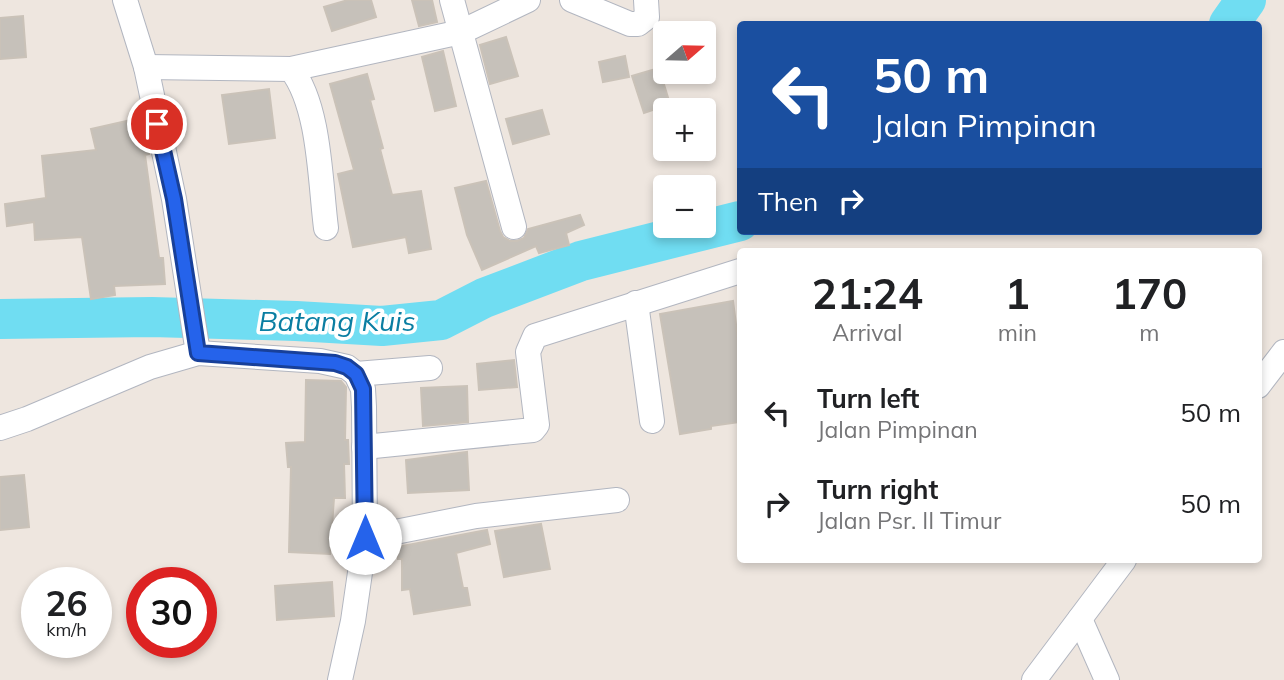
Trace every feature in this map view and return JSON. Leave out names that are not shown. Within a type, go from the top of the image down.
[{"type":"street","points":[[125,0],[146,67],[174,199],[198,348]]},
{"type":"street","points":[[452,0],[514,227]]},
{"type":"street","points":[[146,67],[291,69],[461,32],[528,0]]},
{"type":"street","points":[[572,0],[630,24],[638,24],[647,17],[646,0]]},
{"type":"street","points":[[291,69],[305,91],[312,114],[326,228]]},
{"type":"street","points":[[364,447],[533,430],[537,425],[528,352],[533,338],[556,327],[737,272]]},
{"type":"street","points":[[636,303],[652,421]]},
{"type":"street","points":[[0,428],[198,348],[335,363],[347,367],[356,374],[363,389],[365,538],[353,621],[340,680]]},
{"type":"street","points":[[1262,381],[1284,352]]},
{"type":"street","points":[[356,374],[430,368]]},
{"type":"street","points":[[365,538],[476,516],[617,500]]},
{"type":"street","points":[[1034,680],[1122,563]]},
{"type":"street","points":[[1080,619],[1107,680]]},
{"type":"building","points":[[348,0],[371,0],[376,17],[332,31],[324,7]]},
{"type":"building","points":[[412,0],[432,0],[437,22],[419,26]]},
{"type":"building","points":[[23,16],[26,57],[0,59],[0,18]]},
{"type":"building","points":[[506,37],[518,76],[490,84],[480,45]]},
{"type":"building","points":[[443,51],[456,106],[435,111],[422,57]]},
{"type":"building","points":[[625,56],[629,77],[603,82],[599,62]]},
{"type":"building","points":[[653,70],[653,84],[664,84],[668,98],[653,98],[653,110],[644,113],[632,76]]},
{"type":"building","points":[[367,74],[374,99],[370,100],[383,148],[380,149],[392,195],[421,191],[431,249],[409,253],[406,237],[353,247],[338,174],[354,170],[330,84]]},
{"type":"building","points":[[269,89],[275,138],[229,144],[222,95]]},
{"type":"building","points":[[542,110],[549,134],[513,144],[506,119]]},
{"type":"building","points":[[140,118],[149,154],[145,155],[165,284],[114,286],[115,295],[91,299],[82,237],[35,240],[34,222],[7,226],[5,204],[46,198],[42,156],[96,150],[91,129]]},
{"type":"building","points":[[486,181],[500,231],[503,237],[510,241],[524,238],[528,229],[580,215],[584,225],[566,233],[569,245],[539,253],[536,246],[482,270],[467,235],[455,188]]},
{"type":"building","points":[[733,301],[737,332],[737,422],[680,434],[660,314]]},
{"type":"building","points":[[514,360],[517,387],[479,390],[477,364]]},
{"type":"building","points":[[306,380],[341,381],[346,387],[345,440],[348,440],[349,464],[344,464],[345,498],[334,498],[330,554],[289,552],[291,467],[288,467],[286,443],[305,442]]},
{"type":"building","points":[[467,386],[468,422],[423,426],[421,388]]},
{"type":"building","points":[[467,452],[469,490],[408,493],[406,460]]},
{"type":"building","points":[[24,475],[29,527],[0,530],[0,477]]},
{"type":"building","points":[[541,524],[550,569],[504,577],[495,531]]},
{"type":"building","points":[[487,530],[490,544],[456,553],[463,588],[467,588],[470,605],[414,614],[410,589],[402,590],[402,559],[398,559],[397,547]]},
{"type":"building","points":[[332,582],[334,616],[277,620],[275,586]]},
{"type":"waterway","name":"Batang Kuis","points":[[1231,21],[1246,0]]},
{"type":"waterway","name":"Batang Kuis","points":[[0,319],[152,317],[382,326],[441,320],[484,298],[581,261],[737,222]]},
{"type":"route","points":[[157,124],[174,199],[198,353],[320,361],[353,370],[363,389],[365,538]]}]
